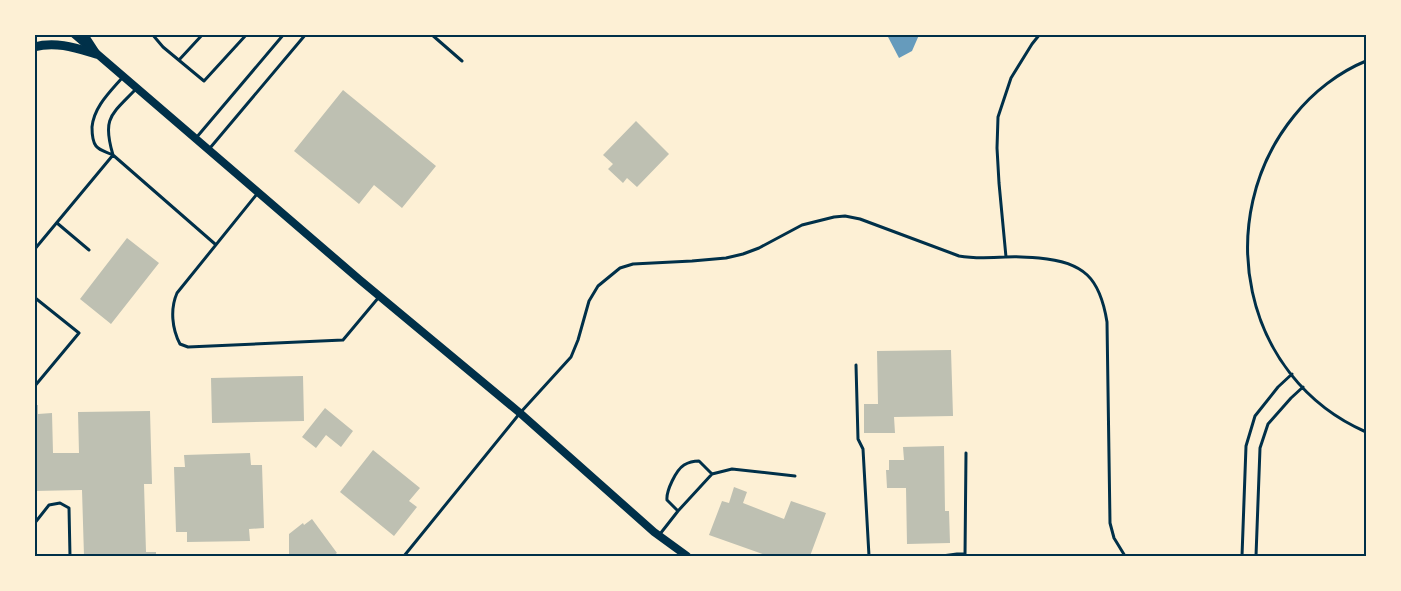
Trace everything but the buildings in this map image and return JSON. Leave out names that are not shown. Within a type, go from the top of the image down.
[{"type":"main road","points":[[83,34],[96,54]]},
{"type":"main road","points":[[34,47],[56,44],[96,54]]},
{"type":"street","points":[[74,34],[380,297],[520,413],[659,536],[687,556]]},
{"type":"lane","points":[[152,34],[163,47],[204,81],[247,34]]},
{"type":"lane","points":[[179,60],[203,34]]},
{"type":"lane","points":[[195,139],[284,34]]},
{"type":"lane","points":[[208,149],[306,34]]},
{"type":"lane","points":[[430,34],[462,61]]},
{"type":"lane","points":[[1006,257],[999,183],[998,117],[1011,78],[1040,34]]},
{"type":"lane","points":[[1366,60],[1339,75],[1319,90],[1285,127],[1261,171],[1253,194],[1247,244],[1252,293],[1259,317],[1282,361],[1303,387],[1336,415],[1366,432]]},
{"type":"lane","points":[[123,77],[98,107],[93,120],[94,145],[113,155],[215,244]]},
{"type":"lane","points":[[113,155],[107,137],[109,120],[137,88]]},
{"type":"lane","points":[[34,250],[113,155]]},
{"type":"lane","points":[[258,192],[173,300],[175,335],[180,344],[188,347],[343,340],[380,297]]},
{"type":"lane","points":[[404,556],[520,413],[571,357],[589,300],[598,286],[620,268],[633,264],[726,258],[759,248],[802,225],[845,216],[881,226],[959,256],[984,259],[1006,257],[1049,259],[1070,265],[1087,274],[1095,283],[1101,295],[1107,322],[1110,523],[1114,538],[1125,556]]},
{"type":"lane","points":[[57,223],[89,250]]},
{"type":"lane","points":[[34,297],[79,333],[34,387]]},
{"type":"lane","points":[[856,365],[858,439],[863,449],[869,556]]},
{"type":"lane","points":[[1242,556],[1246,446],[1255,416],[1278,387],[1292,374]]},
{"type":"lane","points":[[1256,556],[1260,448],[1269,423],[1303,387]]},
{"type":"lane","points":[[942,556],[965,555],[966,453]]},
{"type":"lane","points":[[678,511],[667,500],[666,492],[682,466],[691,461],[699,462],[712,474]]},
{"type":"lane","points":[[659,536],[678,511],[712,474],[732,469],[795,476]]},
{"type":"lane","points":[[34,524],[49,505],[60,503],[69,508],[70,556]]},
{"type":"water","points":[[887,35],[919,35],[912,51],[899,58]]}]
